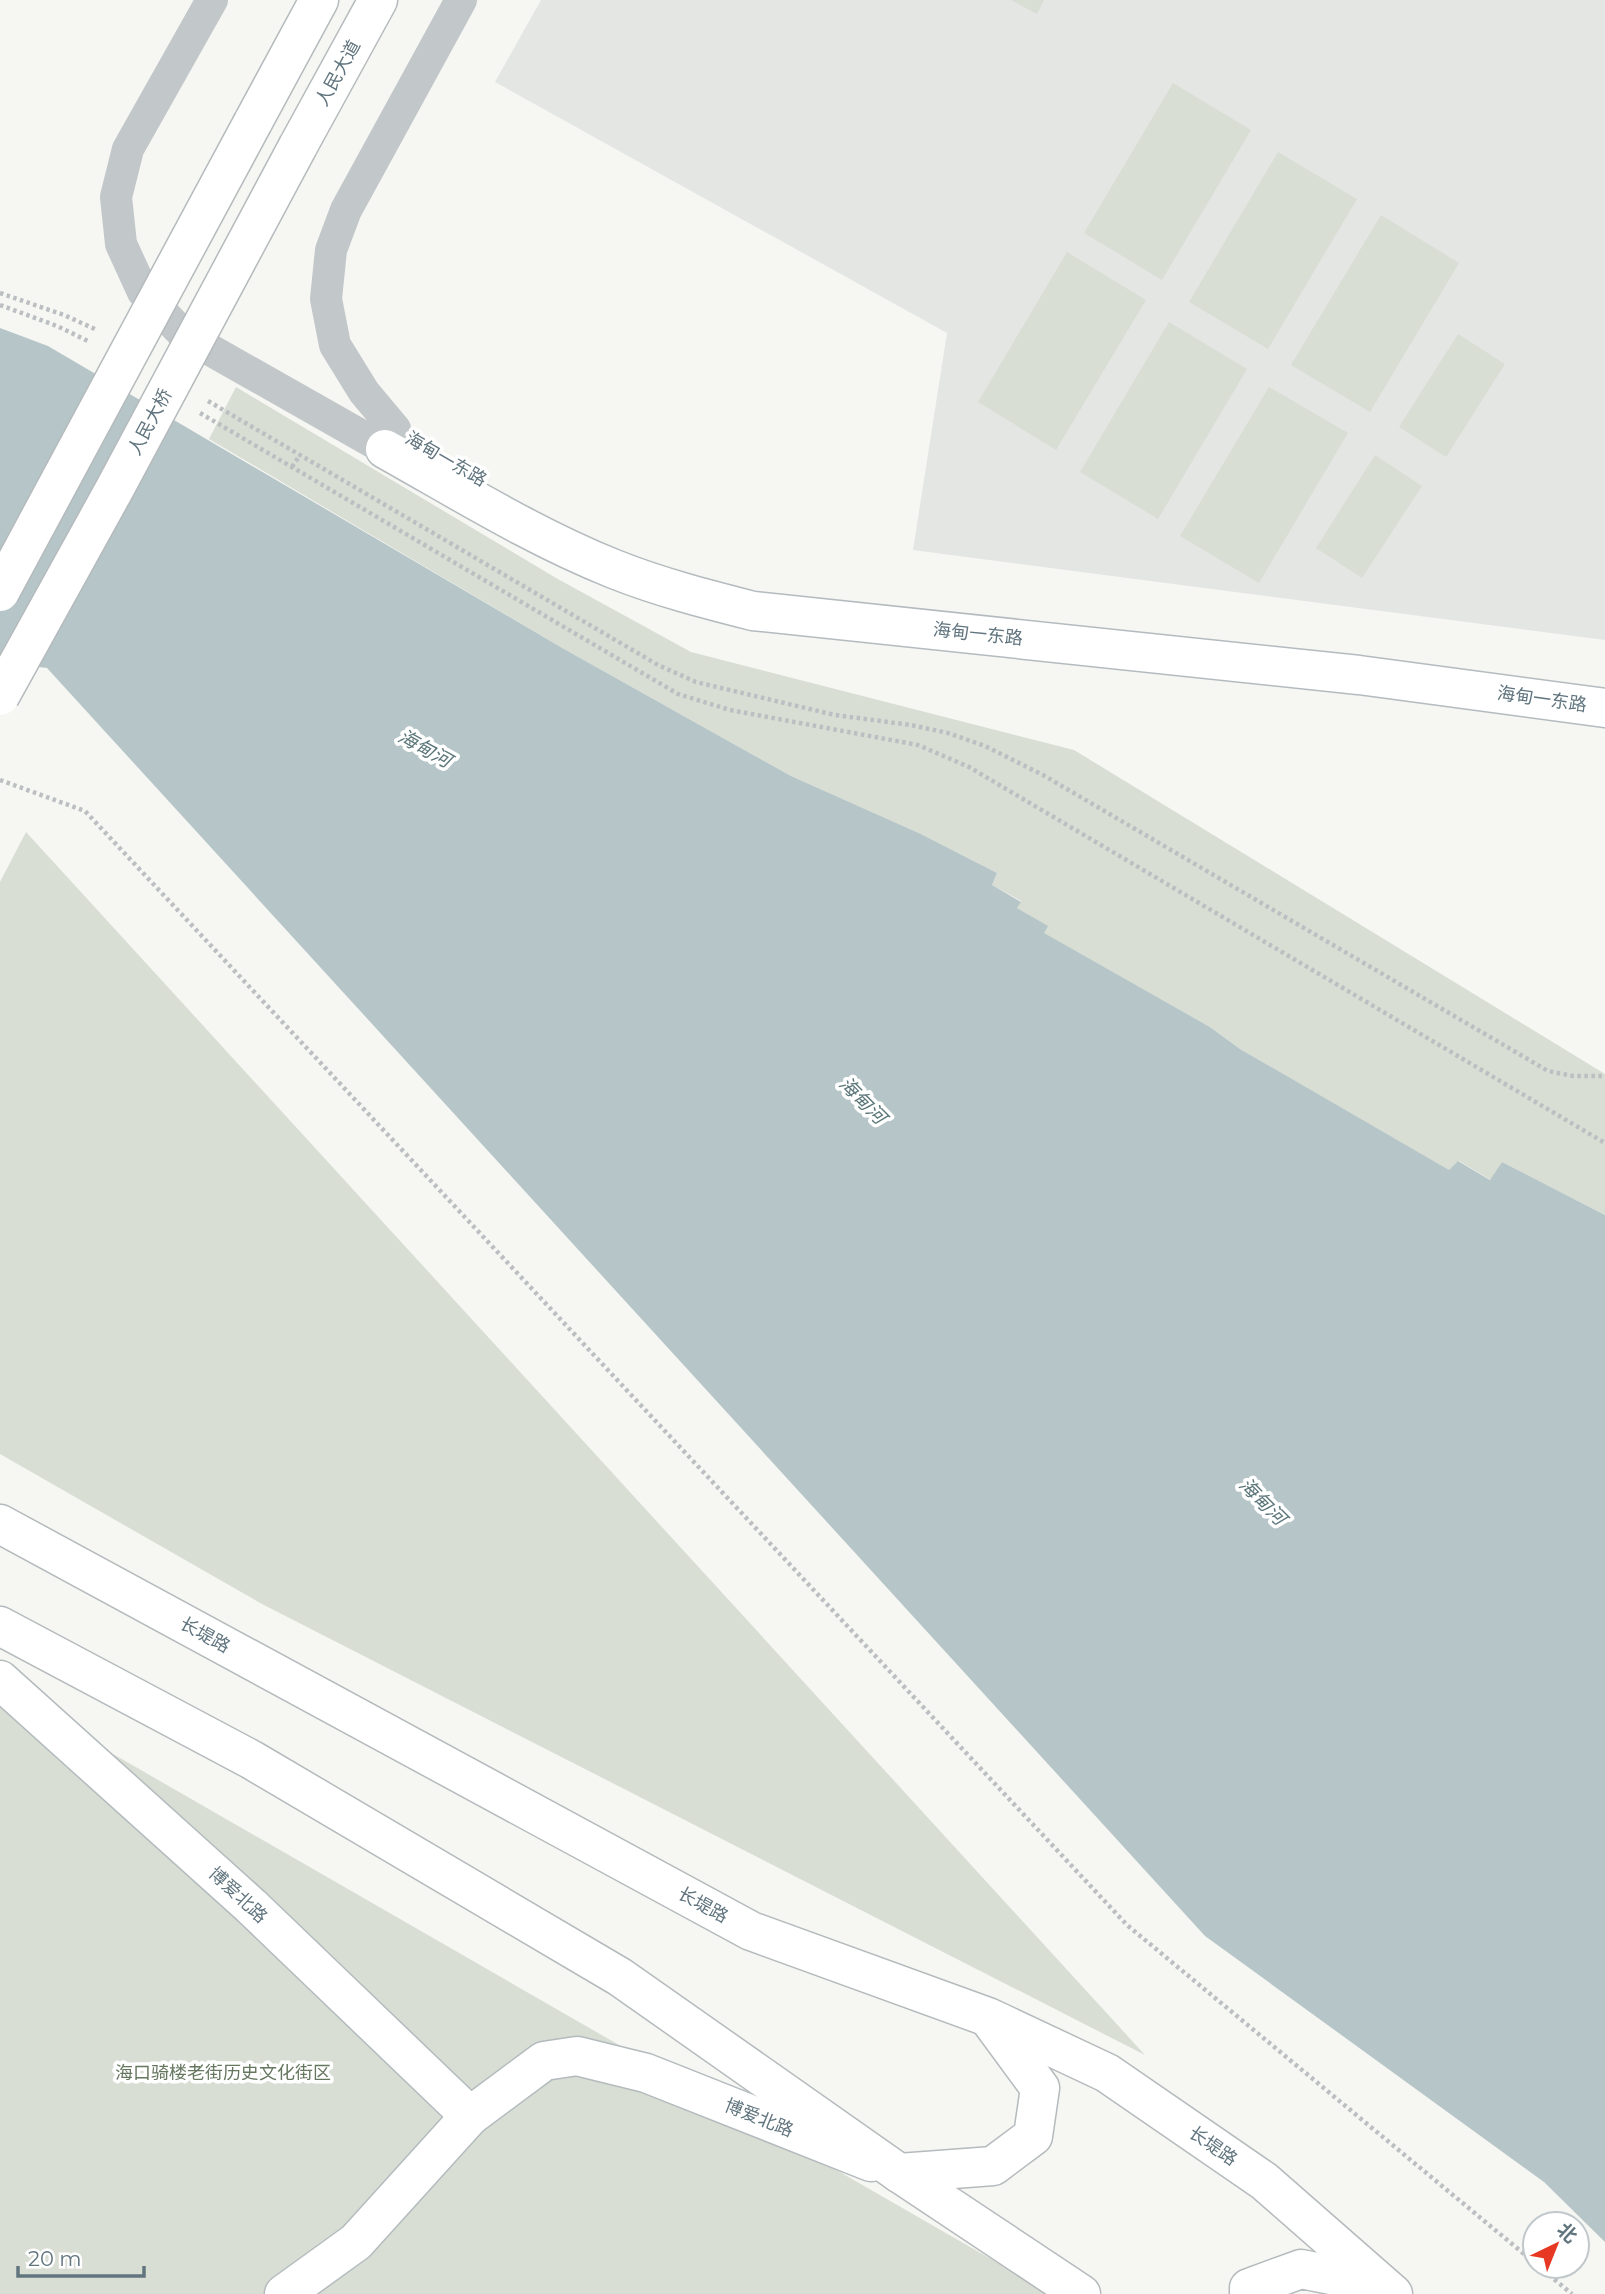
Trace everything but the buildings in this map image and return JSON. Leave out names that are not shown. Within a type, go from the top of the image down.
[{"type":"main road","points":[[0,592],[319,0]]},
{"type":"main road","name":"人民大道","points":[[298,146],[377,0]]},
{"type":"main road","name":"人民大桥","points":[[0,696],[298,146]]},
{"type":"main road","name":"海甸一东路","points":[[390,439],[621,550],[684,572],[757,591],[1518,671],[1605,685]]},
{"type":"main road","name":"海甸一东路","points":[[390,439],[501,515],[580,554],[680,593],[753,611],[1359,675],[1605,708]]},
{"type":"main road","points":[[0,1505],[44,1547]]},
{"type":"main road","name":"长堤路","points":[[0,1524],[751,1931],[988,2017],[1107,2073],[1264,2181],[1388,2290]]},
{"type":"main road","points":[[0,1626],[252,1760],[620,1977],[898,2173],[1081,2294]]},
{"type":"main road","name":"博爱北路","points":[[0,1680],[251,1906],[470,2116]]},
{"type":"main road","points":[[898,2173],[993,2166],[1033,2136],[1040,2088],[988,2017]]},
{"type":"main road","name":"博爱北路","points":[[284,2294],[356,2242],[470,2116],[544,2061],[577,2056],[646,2073],[898,2173]]},
{"type":"main road","points":[[1249,2294],[1250,2288],[1301,2269],[1388,2290]]},
{"type":"street","points":[[212,0],[128,149],[117,197],[121,244],[144,292],[184,335],[390,439]]},
{"type":"street","points":[[390,439],[335,345],[326,299],[331,250],[346,210],[461,0]]},
{"type":"path","points":[[224,411],[658,665],[708,685],[835,715],[948,733],[985,746],[1043,775],[1548,1071],[1573,1076],[1605,1076]]},
{"type":"path","points":[[217,424],[678,694],[730,710],[918,745],[969,767],[1605,1143]]},
{"type":"path","points":[[292,467],[300,455]]},
{"type":"path","points":[[0,780],[85,811],[1127,1925],[1521,2252]]},
{"type":"path","points":[[1555,2280],[1572,2294]]},
{"type":"shaded area","points":[[541,0],[1605,0],[1605,640],[913,550],[947,333],[495,82]]},
{"type":"green space","points":[[1011,0],[1044,0],[1037,14]]},
{"type":"green space","points":[[1173,83],[1251,130],[1162,280],[1084,233]]},
{"type":"green space","points":[[1278,152],[1357,199],[1268,349],[1189,302]]},
{"type":"green space","points":[[1381,215],[1459,263],[1370,412],[1291,365]]},
{"type":"green space","points":[[1067,252],[1146,300],[1056,450],[978,402]]},
{"type":"green space","points":[[1169,322],[1247,369],[1158,519],[1080,472]]},
{"type":"green space","points":[[1458,334],[1505,364],[1446,457],[1399,427]]},
{"type":"green space","points":[[236,387],[556,578],[691,652],[1074,750],[1605,1074],[1605,1215],[1502,1162],[1491,1180],[1459,1161],[1450,1171],[1240,1049],[1210,1027],[1043,933],[1047,926],[1017,908],[1021,901],[992,885],[997,873],[921,834],[791,776],[564,649],[209,439]]},
{"type":"green space","points":[[1269,387],[1348,433],[1259,583],[1180,536]]},
{"type":"green space","points":[[1375,455],[1422,486],[1362,578],[1316,548]]},
{"type":"green space","points":[[26,832],[1145,2055],[262,1604],[0,1454],[0,882]]},
{"type":"green space","name":"海口骑楼老街历史文化街区","points":[[0,1689],[1052,2294],[0,2294]]},
{"type":"water","name":"海甸河","points":[[0,328],[48,346],[564,649],[791,776],[921,834],[997,873],[992,885],[1021,902],[1017,908],[1048,926],[1044,933],[1210,1027],[1240,1049],[1449,1170],[1458,1161],[1490,1180],[1502,1162],[1605,1215],[1605,2242],[1591,2228],[1591,2210],[1572,2210],[1544,2182],[1205,1936],[47,668],[0,662]]}]
